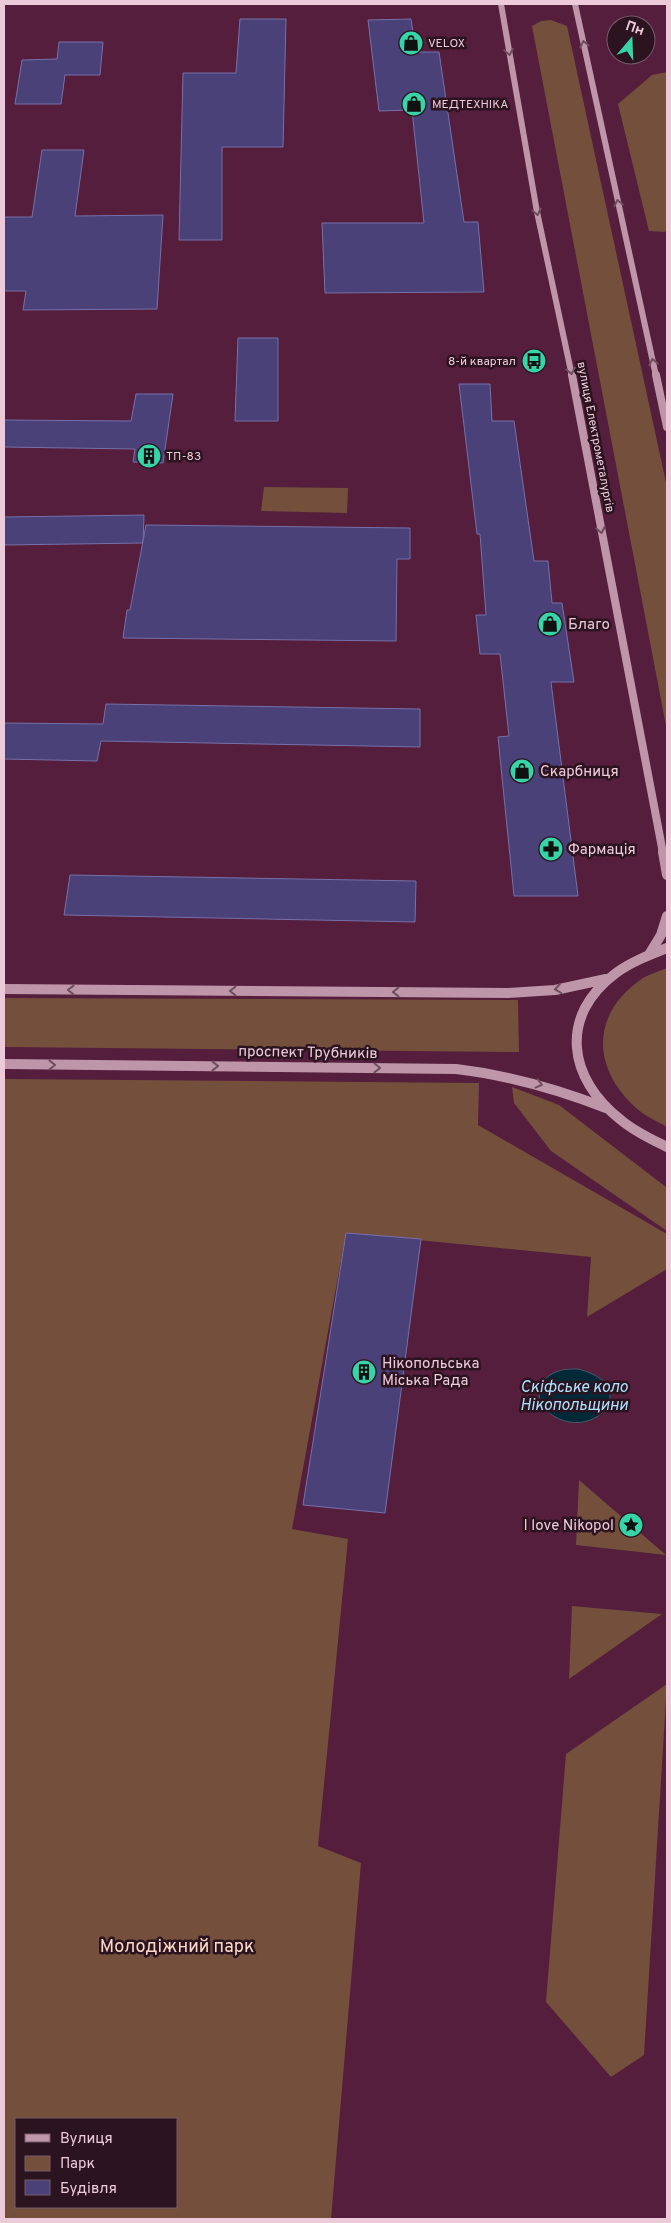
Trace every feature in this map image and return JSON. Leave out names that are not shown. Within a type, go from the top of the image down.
[{"type":"main road","name":"вулиця Електрометалургів","points":[[501,4],[537,212],[569,359],[667,875]]},
{"type":"main road","points":[[575,4],[667,426]]},
{"type":"main road","points":[[650,953],[661,936],[667,916]]},
{"type":"main road","points":[[667,948],[650,953],[626,964],[606,979],[589,998],[579,1018],[576,1040],[579,1063],[590,1086],[606,1108],[625,1124],[667,1147]]},
{"type":"main road","points":[[4,989],[508,994],[555,990],[606,979]]},
{"type":"main road","name":"проспект Трубників","points":[[4,1064],[456,1069],[540,1084],[606,1108]]},
{"type":"green space","points":[[551,20],[567,26],[667,487],[667,731],[532,26],[541,21]]},
{"type":"green space","points":[[667,72],[667,229],[665,232],[649,231],[618,104],[652,75]]},
{"type":"green space","points":[[264,487],[348,488],[347,513],[261,511]]},
{"type":"green space","points":[[667,968],[667,1127],[641,1112],[625,1096],[613,1079],[606,1062],[603,1044],[605,1026],[613,1009],[625,993],[643,978]]},
{"type":"green space","points":[[4,998],[518,1000],[519,1052],[4,1047]]},
{"type":"green space","name":"Молодіжний парк","points":[[4,1079],[479,1083],[478,1125],[667,1234],[667,1269],[587,1317],[591,1257],[346,1233],[292,1529],[348,1539],[318,1846],[361,1863],[331,2219],[4,2219]]},
{"type":"green space","points":[[512,1087],[559,1105],[666,1187],[667,1231],[551,1151],[514,1103]]},
{"type":"green space","points":[[579,1480],[666,1555],[576,1545]]},
{"type":"green space","points":[[572,1606],[662,1614],[569,1679]]},
{"type":"green space","points":[[667,1684],[644,2055],[611,2077],[546,2002],[566,1754]]},
{"type":"water","name":"Скіфське коло Нікопольщини","points":[[578,1369],[598,1377],[608,1388],[610,1399],[605,1410],[594,1418],[580,1422],[564,1421],[543,1407],[540,1401],[540,1390],[545,1379],[550,1375],[561,1370]]},
{"type":"building","points":[[240,19],[286,19],[283,147],[222,147],[222,240],[179,240],[183,73],[236,73]]},
{"type":"building","points":[[411,19],[416,52],[439,52],[464,222],[478,222],[484,292],[325,293],[322,223],[424,223],[412,110],[379,111],[368,20]]},
{"type":"building","points":[[59,42],[103,42],[100,75],[65,75],[61,104],[15,104],[22,60],[57,59]]},
{"type":"building","points":[[42,150],[84,150],[75,216],[163,215],[157,309],[23,310],[26,291],[4,291],[4,217],[32,217]]},
{"type":"building","points":[[238,338],[278,338],[278,421],[235,421]]},
{"type":"building","points":[[459,384],[490,384],[492,421],[514,421],[534,561],[548,561],[552,603],[562,603],[574,682],[551,682],[578,896],[514,896],[498,737],[509,736],[500,654],[480,654],[476,615],[486,615],[480,534],[477,534]]},
{"type":"building","points":[[136,394],[173,394],[163,463],[133,462],[135,449],[4,447],[4,420],[131,421]]},
{"type":"building","points":[[144,515],[143,543],[4,545],[4,517]]},
{"type":"building","points":[[146,525],[410,528],[410,559],[397,559],[396,641],[123,638],[127,610],[130,610]]},
{"type":"building","points":[[106,704],[420,709],[420,747],[101,741],[97,761],[4,759],[4,723],[103,724]]},
{"type":"building","points":[[70,875],[416,881],[415,922],[64,915]]},
{"type":"building","name":"Нiкопольська Міська Рада","points":[[346,1233],[421,1239],[385,1513],[303,1505]]},
{"type":"place","name":"VELOX","points":[[411,43]]},
{"type":"place","name":"МЕДТЕХНІКА","points":[[414,104]]},
{"type":"place","name":"8-й квартал","points":[[534,361]]},
{"type":"place","name":"ТП-83","points":[[149,456]]},
{"type":"place","name":"Благо","points":[[550,624]]},
{"type":"place","name":"Скарбниця","points":[[522,771]]},
{"type":"place","name":"Фармація","points":[[551,849]]},
{"type":"place","name":"Нiкопольська Міська Рада","points":[[364,1372]]},
{"type":"place","name":"I love Nikopol","points":[[631,1525]]}]
